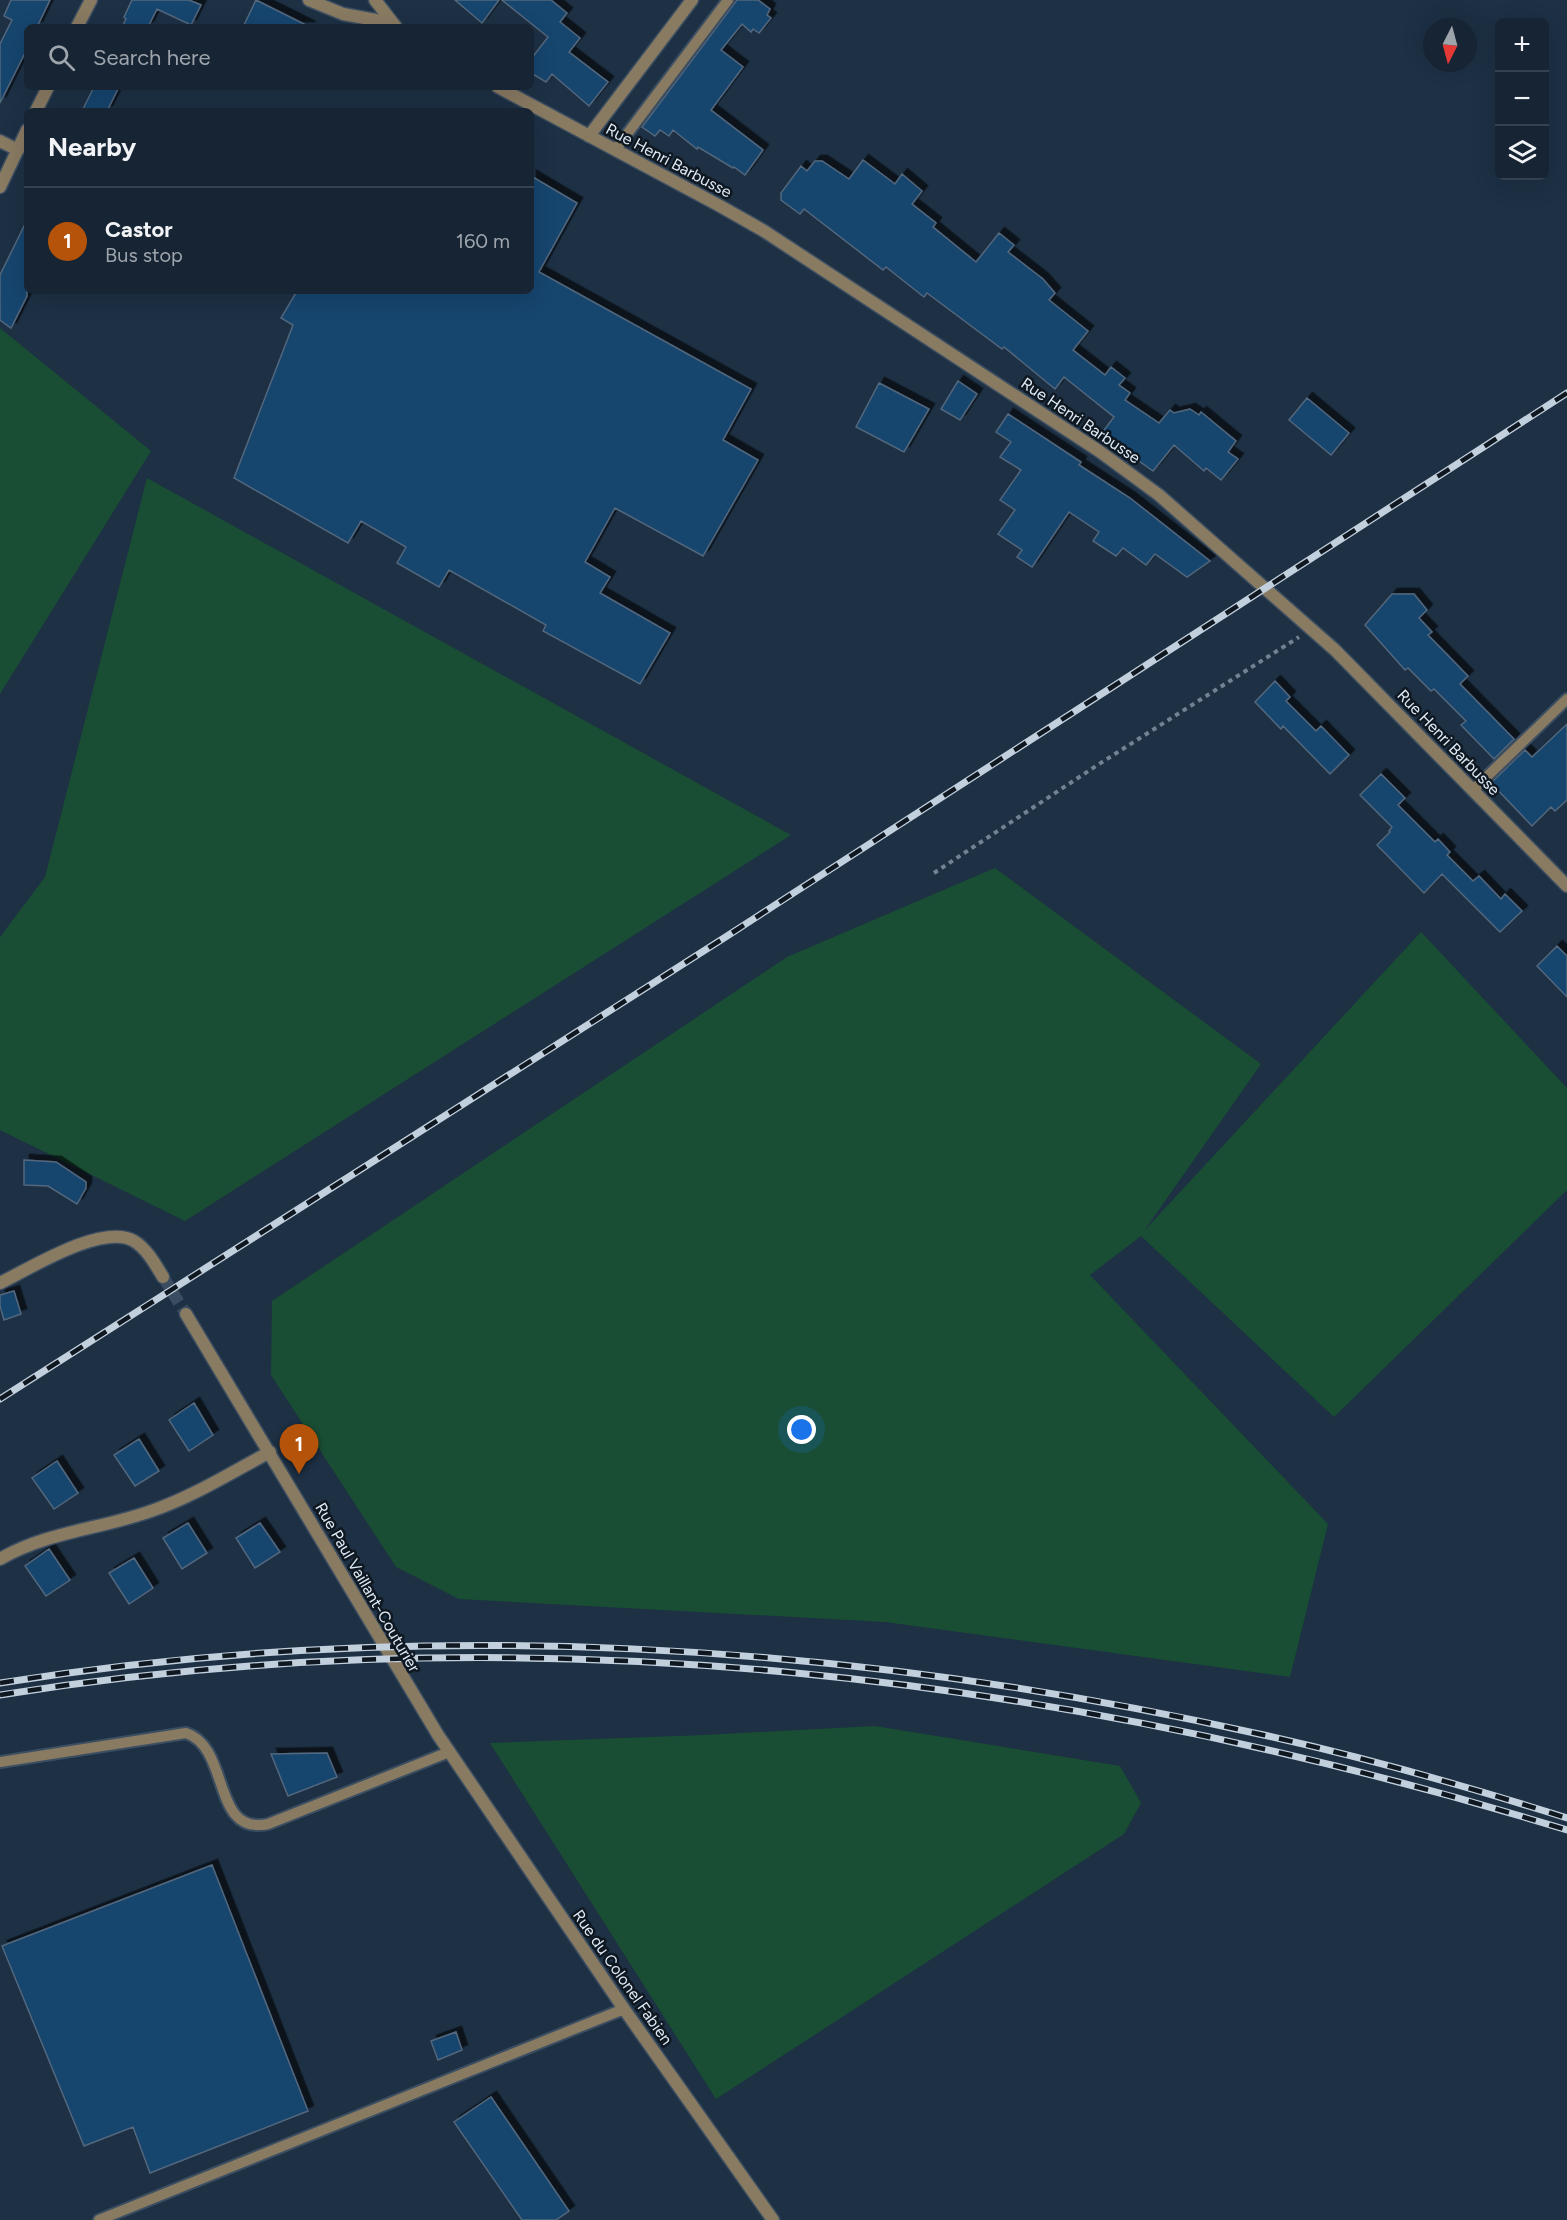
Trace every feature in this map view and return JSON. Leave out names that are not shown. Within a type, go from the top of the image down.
[{"type":"street","points":[[78,24],[90,0]]},
{"type":"street","points":[[309,0],[343,14],[389,24]]},
{"type":"street","points":[[375,0],[393,24]]},
{"type":"street","points":[[589,136],[692,0]]},
{"type":"street","points":[[38,108],[46,90]]},
{"type":"street","name":"Rue Henri Barbusse","points":[[504,90],[764,231],[1100,451],[1159,495],[1352,666],[1567,886]]},
{"type":"street","points":[[0,187],[24,137]]},
{"type":"street","points":[[0,141],[18,150]]},
{"type":"street","points":[[0,1283],[81,1244],[105,1237],[126,1238],[135,1242],[164,1277]]},
{"type":"street","name":"Rue Paul Vaillant-Couturier","points":[[186,1314],[449,1752]]},
{"type":"street","points":[[0,1559],[44,1539],[155,1510],[270,1452]]},
{"type":"street","name":"Rue du Colonel Fabien","points":[[449,1752],[624,2009],[773,2220]]},
{"type":"lane","points":[[615,150],[728,0]]},
{"type":"lane","points":[[1473,790],[1567,699]]},
{"type":"lane","points":[[0,1762],[186,1733],[198,1739],[208,1750],[234,1815],[243,1823],[255,1826],[268,1824],[449,1752]]},
{"type":"lane","points":[[99,2220],[517,2054],[624,2009]]},
{"type":"path","points":[[934,873],[1105,759],[1312,629]]},
{"type":"green space","points":[[0,328],[151,451],[0,694]]},
{"type":"green space","points":[[147,478],[791,835],[185,1221],[0,1130],[0,937],[45,877]]},
{"type":"green space","points":[[995,868],[1261,1064],[1144,1231],[1421,932],[1567,1088],[1567,1190],[1334,1417],[1141,1236],[1090,1275],[1328,1524],[1290,1677],[885,1622],[459,1599],[396,1567],[271,1375],[272,1301],[787,957]]},
{"type":"green space","points":[[875,1726],[1120,1766],[1141,1803],[1124,1834],[716,2099],[490,1743]]},
{"type":"building","points":[[11,0],[50,0],[38,24],[24,24],[24,55],[0,103],[0,44],[12,20],[4,16]]},
{"type":"building","points":[[132,0],[189,0],[201,5],[192,24],[157,9],[150,24],[124,24],[126,19],[124,17]]},
{"type":"building","points":[[256,0],[304,24],[244,24]]},
{"type":"building","points":[[455,0],[499,0],[482,23]]},
{"type":"building","points":[[502,0],[551,0],[567,13],[560,22],[580,38],[569,52],[608,82],[589,106],[552,74],[546,82],[534,75],[534,55],[548,37]]},
{"type":"building","points":[[737,0],[758,0],[770,9],[767,15],[771,18],[759,33],[753,29],[751,32],[742,24],[721,50],[743,67],[711,110],[763,150],[745,175],[698,147],[697,149],[673,130],[669,136],[660,130],[655,136],[642,127]]},
{"type":"building","points":[[92,90],[118,90],[108,108],[84,108]]},
{"type":"building","points":[[863,160],[895,184],[902,174],[922,191],[912,204],[936,223],[933,227],[976,262],[999,233],[1014,245],[1008,252],[1043,279],[1055,293],[1049,300],[1088,331],[1073,350],[1105,375],[1111,367],[1125,378],[1119,385],[1130,393],[1125,400],[1159,423],[1170,410],[1174,413],[1190,409],[1199,415],[1201,412],[1236,441],[1228,452],[1238,459],[1221,480],[1206,468],[1204,471],[1174,445],[1153,471],[1101,434],[1114,417],[1064,377],[1055,389],[1004,347],[1002,349],[927,293],[924,297],[886,267],[883,270],[804,209],[800,214],[781,200],[781,193],[801,166],[807,171],[815,161],[822,161],[849,179]]},
{"type":"building","points":[[534,178],[577,203],[539,272],[751,389],[723,440],[758,460],[703,556],[615,508],[585,562],[610,577],[600,593],[670,633],[640,684],[543,631],[546,625],[449,570],[439,587],[397,563],[406,547],[361,521],[348,543],[234,478],[293,325],[281,318],[295,294],[534,294]]},
{"type":"building","points":[[24,226],[24,294],[27,296],[11,328],[0,320],[0,275]]},
{"type":"building","points":[[958,381],[977,394],[960,420],[941,409]]},
{"type":"building","points":[[879,383],[929,409],[904,452],[856,427]]},
{"type":"building","points":[[1307,398],[1349,433],[1331,455],[1289,420]]},
{"type":"building","points":[[1008,414],[1081,462],[1079,465],[1130,498],[1210,561],[1187,577],[1155,554],[1146,565],[1123,548],[1116,556],[1093,541],[1099,532],[1069,512],[1032,567],[1017,557],[1022,550],[998,534],[1015,510],[1000,500],[1021,470],[1000,457],[1011,442],[996,432]]},
{"type":"building","points":[[1392,594],[1414,594],[1427,610],[1419,618],[1432,632],[1428,635],[1468,676],[1460,684],[1514,739],[1494,759],[1461,725],[1466,721],[1434,689],[1431,691],[1408,668],[1405,670],[1365,625]]},
{"type":"building","points":[[1275,681],[1290,697],[1286,701],[1316,731],[1321,726],[1349,755],[1330,774],[1283,726],[1281,729],[1255,702]]},
{"type":"building","points":[[1567,724],[1567,800],[1555,811],[1551,807],[1532,826],[1491,783],[1525,750],[1532,757]]},
{"type":"building","points":[[1381,774],[1405,798],[1398,805],[1435,842],[1438,839],[1450,852],[1447,855],[1473,881],[1479,876],[1501,899],[1505,894],[1522,911],[1500,932],[1442,874],[1424,893],[1377,845],[1392,827],[1360,795]]},
{"type":"building","points":[[1557,946],[1567,956],[1567,997],[1537,966]]},
{"type":"building","points":[[24,1160],[56,1162],[86,1182],[86,1188],[77,1204],[48,1186],[24,1185]]},
{"type":"building","points":[[14,1291],[21,1314],[4,1320],[0,1295]]},
{"type":"building","points":[[194,1403],[213,1435],[189,1451],[169,1420]]},
{"type":"building","points":[[139,1439],[159,1471],[135,1486],[114,1455]]},
{"type":"building","points":[[57,1461],[78,1493],[54,1509],[32,1478]]},
{"type":"building","points":[[188,1523],[207,1553],[182,1569],[163,1538]]},
{"type":"building","points":[[260,1523],[280,1552],[255,1568],[236,1538]]},
{"type":"building","points":[[49,1549],[70,1580],[46,1596],[25,1566]]},
{"type":"building","points":[[134,1558],[153,1588],[129,1604],[109,1573]]},
{"type":"building","points":[[327,1753],[337,1777],[288,1796],[271,1754]]},
{"type":"building","points":[[212,1865],[308,2111],[150,2173],[133,2127],[84,2146],[2,1946]]},
{"type":"building","points":[[456,2032],[462,2050],[438,2060],[431,2041]]},
{"type":"building","points":[[491,2097],[569,2211],[556,2220],[522,2220],[454,2122]]},
{"type":"tunnel","points":[[163,1277],[186,1314]]},
{"type":"railway","points":[[0,1399],[724,938],[1567,393]]},
{"type":"railway","points":[[0,1683],[157,1662],[315,1650],[474,1645],[632,1649],[790,1660],[948,1678],[1104,1703],[1259,1734],[1337,1752],[1567,1818]]},
{"type":"railway","points":[[0,1695],[198,1670],[396,1659],[594,1660],[791,1672],[987,1697],[1182,1731],[1375,1776],[1567,1830]]},
{"type":"place","name":"Castor","points":[[299,1474]]}]
